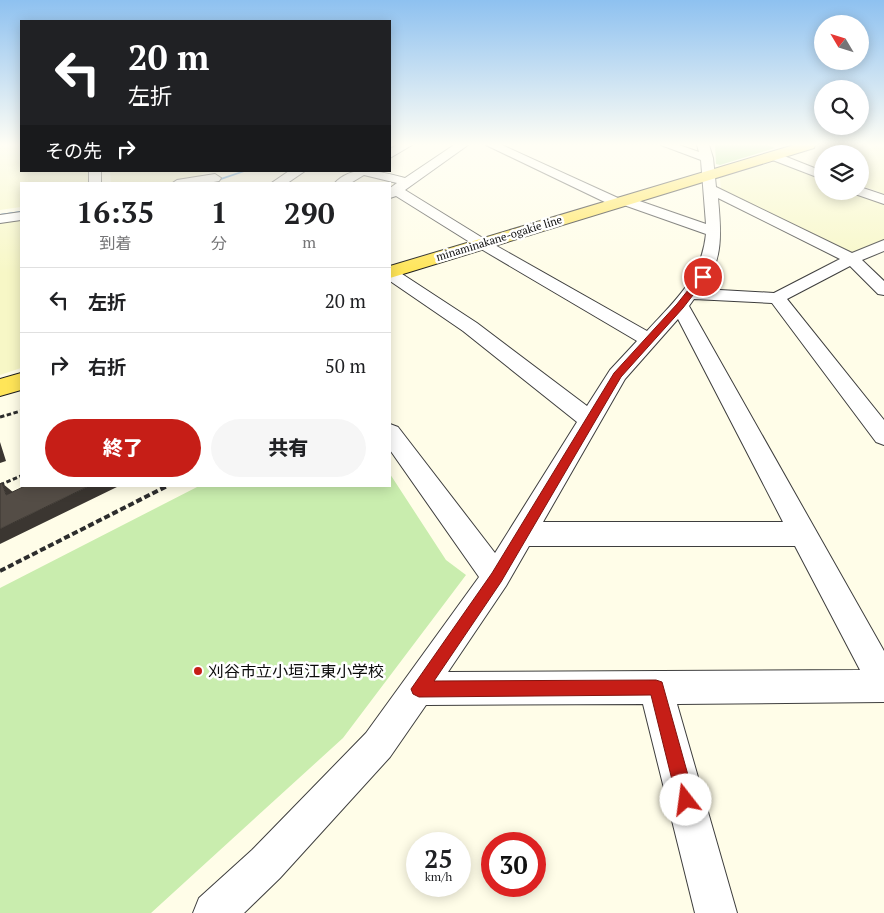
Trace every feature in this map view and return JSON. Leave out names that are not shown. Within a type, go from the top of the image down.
[{"type":"main road","name":"minaminakane-ogakie line","points":[[391,272],[620,201],[654,188]]},
{"type":"main road","points":[[0,388],[20,382]]},
{"type":"street","points":[[398,188],[481,243],[649,340]]},
{"type":"street","points":[[589,188],[620,201],[714,232]]},
{"type":"street","points":[[214,913],[266,864],[378,745],[496,577],[617,375],[685,300],[703,277],[712,252],[714,232],[709,188]]},
{"type":"street","points":[[739,188],[852,259],[884,290]]},
{"type":"street","points":[[869,190],[884,196]]},
{"type":"street","points":[[869,194],[884,200]]},
{"type":"street","points":[[0,212],[20,208]]},
{"type":"street","points":[[0,219],[20,216]]},
{"type":"street","points":[[685,300],[777,298],[852,259],[884,245]]},
{"type":"street","points":[[391,273],[470,327],[590,420]]},
{"type":"street","points":[[777,298],[884,436]]},
{"type":"street","points":[[419,689],[884,685],[685,300]]},
{"type":"street","points":[[391,434],[496,577]]},
{"type":"street","points":[[522,534],[805,534]]},
{"type":"street","points":[[656,688],[716,913]]},
{"type":"path","points":[[0,417],[20,411]]},
{"type":"path","points":[[0,485],[20,476]]},
{"type":"path","points":[[0,571],[165,487]]},
{"type":"green space","points":[[0,188],[20,188],[20,207],[0,210]]},
{"type":"green space","points":[[721,188],[814,188],[814,200],[869,200],[869,195],[884,201],[884,240],[849,254],[721,191]]},
{"type":"green space","points":[[869,188],[869,188],[884,188],[884,194]]},
{"type":"green space","points":[[20,217],[20,368],[0,375],[0,220]]},
{"type":"green space","name":"刈谷市立小垣江東小学校","points":[[391,476],[446,560],[466,575],[343,738],[151,913],[0,913],[0,588],[197,487],[391,487]]},
{"type":"building","points":[[2,483],[6,495],[23,487],[87,487],[0,529],[0,484]]},
{"type":"waterway","points":[[0,215],[20,212]]},
{"type":"place","name":"刈谷市立小垣江東小学校","points":[[198,671]]},
{"type":"route","points":[[686,800],[656,688],[419,689],[496,577],[617,375],[680,306],[703,277]]}]
